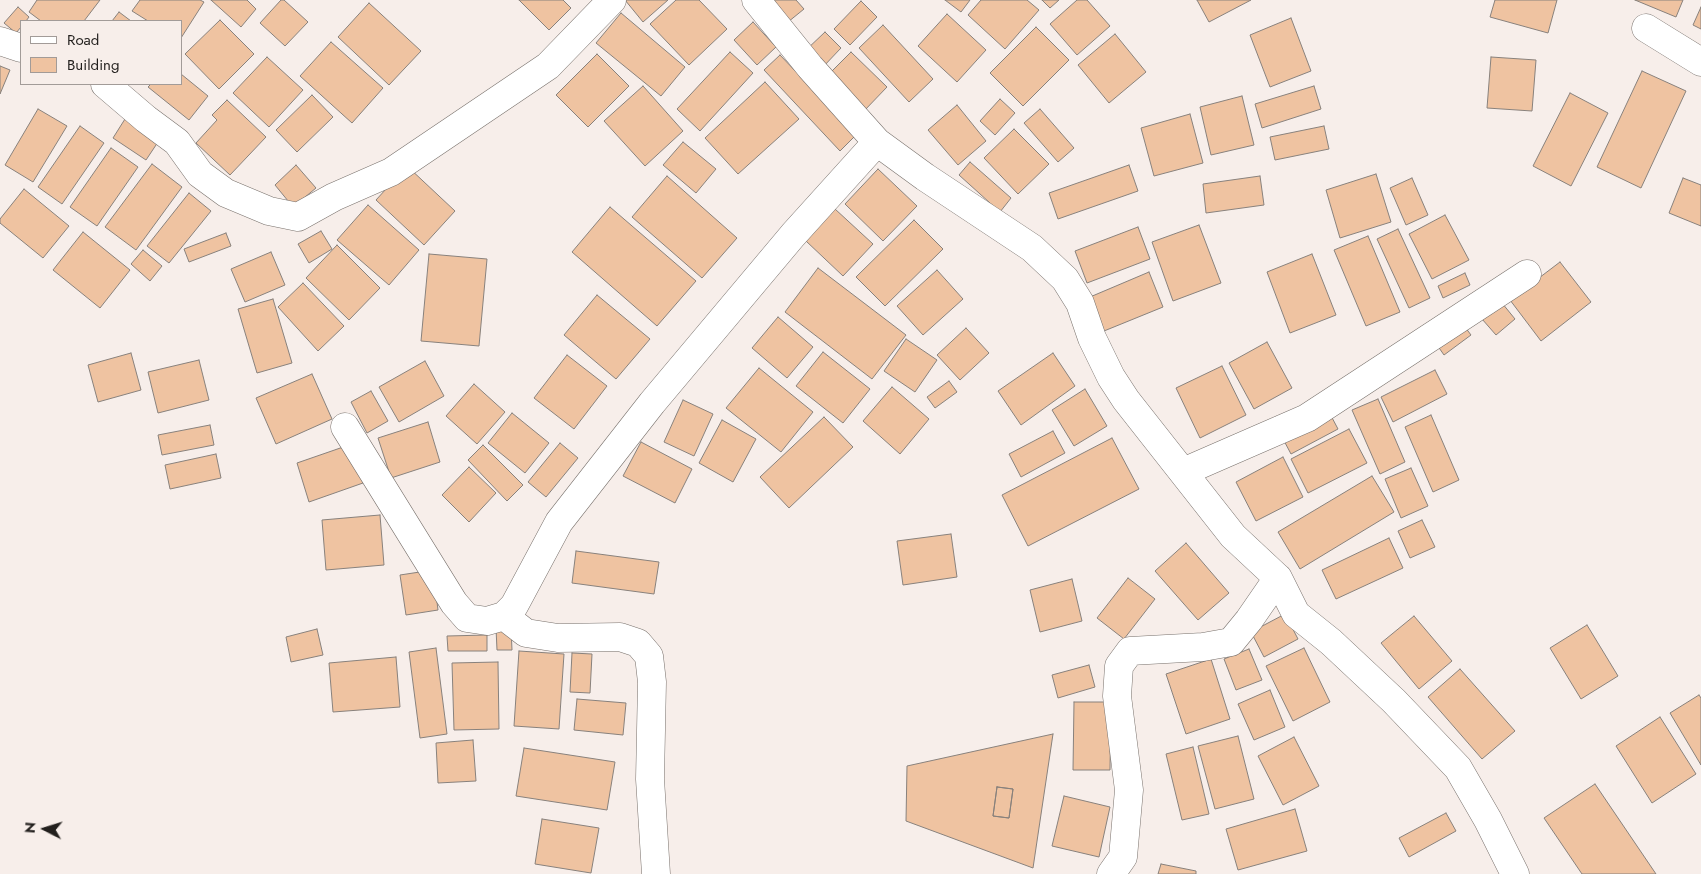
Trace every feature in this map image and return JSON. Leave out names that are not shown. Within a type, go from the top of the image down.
[{"type":"street","points":[[106,85],[146,120],[177,142],[200,174],[226,194],[269,212],[298,217],[334,196],[391,172],[548,66],[612,0]]},
{"type":"street","points":[[756,0],[810,67],[878,142],[903,162],[1032,248],[1065,279],[1080,303],[1092,338],[1111,377],[1126,400],[1233,536],[1278,578],[1296,614],[1331,642],[1394,701],[1458,768],[1488,820],[1515,874]]},
{"type":"street","points":[[1646,28],[1701,62]]},
{"type":"street","points":[[0,40],[20,48]]},
{"type":"street","points":[[345,427],[454,603],[468,618],[486,621],[504,616],[514,606],[559,522],[640,418],[793,235],[878,142]]},
{"type":"street","points":[[1183,472],[1307,418],[1527,274]]},
{"type":"street","points":[[1111,874],[1123,857],[1129,790],[1117,696],[1119,666],[1130,652],[1203,647],[1230,642],[1250,620],[1278,578]]},
{"type":"street","points":[[504,616],[526,633],[558,638],[620,637],[638,643],[649,656],[652,682],[650,779],[656,874]]},
{"type":"building","points":[[37,0],[100,0],[85,20],[40,20],[29,12]]},
{"type":"building","points":[[140,0],[200,0],[204,2],[182,36],[182,20],[146,20],[132,11]]},
{"type":"building","points":[[211,0],[247,0],[256,9],[241,27]]},
{"type":"building","points":[[281,0],[284,0],[308,22],[285,46],[260,23]]},
{"type":"building","points":[[519,0],[563,0],[571,8],[549,30]]},
{"type":"building","points":[[625,0],[668,0],[643,22]]},
{"type":"building","points":[[676,0],[699,0],[727,29],[689,65],[650,24]]},
{"type":"building","points":[[769,0],[796,0],[804,9],[788,22]]},
{"type":"building","points":[[945,0],[970,0],[961,12]]},
{"type":"building","points":[[981,0],[1027,0],[1039,10],[1005,49],[968,15]]},
{"type":"building","points":[[1042,0],[1059,0],[1050,8]]},
{"type":"building","points":[[1077,0],[1087,0],[1110,26],[1077,55],[1050,24]]},
{"type":"building","points":[[1197,0],[1251,0],[1209,22]]},
{"type":"building","points":[[1495,0],[1557,0],[1548,33],[1490,17]]},
{"type":"building","points":[[1635,0],[1683,0],[1676,17]]},
{"type":"building","points":[[861,1],[877,17],[850,45],[834,29]]},
{"type":"building","points":[[369,3],[421,51],[389,85],[338,37]]},
{"type":"building","points":[[18,7],[29,17],[27,20],[20,20],[20,28],[16,33],[4,23]]},
{"type":"building","points":[[1701,7],[1701,29],[1693,25]]},
{"type":"building","points":[[119,12],[130,20],[113,20]]},
{"type":"building","points":[[621,13],[685,67],[661,96],[596,43]]},
{"type":"building","points":[[947,14],[986,50],[957,82],[918,46]]},
{"type":"building","points":[[1291,18],[1311,71],[1270,87],[1250,35]]},
{"type":"building","points":[[220,20],[254,54],[219,89],[185,54]]},
{"type":"building","points":[[753,22],[776,47],[757,65],[734,40]]},
{"type":"building","points":[[883,25],[933,79],[909,102],[859,48]]},
{"type":"building","points":[[1036,27],[1069,60],[1023,106],[990,73]]},
{"type":"building","points":[[825,32],[841,48],[822,68],[805,51]]},
{"type":"building","points":[[1115,34],[1146,72],[1109,103],[1078,65]]},
{"type":"building","points":[[331,42],[383,88],[352,123],[300,76]]},
{"type":"building","points":[[730,52],[753,73],[700,131],[677,109]]},
{"type":"building","points":[[851,52],[887,87],[863,112],[827,76]]},
{"type":"building","points":[[597,54],[629,86],[588,127],[556,95]]},
{"type":"building","points":[[780,55],[856,135],[840,151],[764,70]]},
{"type":"building","points":[[267,57],[303,90],[269,127],[233,93]]},
{"type":"building","points":[[1491,57],[1536,60],[1532,111],[1487,108]]},
{"type":"building","points":[[0,66],[10,70],[0,94]]},
{"type":"building","points":[[1642,71],[1686,91],[1641,188],[1597,167]]},
{"type":"building","points":[[182,75],[208,96],[189,120],[148,87],[150,85],[182,85]]},
{"type":"building","points":[[765,82],[799,119],[738,174],[705,138]]},
{"type":"building","points":[[643,86],[683,131],[645,166],[604,121]]},
{"type":"building","points":[[1314,86],[1321,109],[1262,128],[1255,104]]},
{"type":"building","points":[[1570,93],[1608,113],[1571,186],[1533,166]]},
{"type":"building","points":[[312,95],[333,117],[297,152],[276,130]]},
{"type":"building","points":[[1242,96],[1254,145],[1211,155],[1200,107]]},
{"type":"building","points":[[1000,99],[1015,113],[995,135],[980,121]]},
{"type":"building","points":[[227,100],[266,137],[230,175],[196,143],[217,120],[212,115]]},
{"type":"building","points":[[957,105],[986,141],[958,165],[928,130]]},
{"type":"building","points":[[38,109],[67,126],[33,182],[5,165]]},
{"type":"building","points":[[1040,109],[1074,148],[1058,162],[1024,123]]},
{"type":"building","points":[[1190,114],[1203,163],[1154,176],[1141,128]]},
{"type":"building","points":[[125,119],[158,142],[146,160],[113,138]]},
{"type":"building","points":[[80,126],[104,143],[62,204],[38,187]]},
{"type":"building","points":[[1324,126],[1329,149],[1275,160],[1270,137]]},
{"type":"building","points":[[1014,129],[1049,164],[1018,194],[984,158]]},
{"type":"building","points":[[683,142],[716,169],[696,193],[663,165]]},
{"type":"building","points":[[111,148],[138,167],[97,226],[70,207]]},
{"type":"building","points":[[970,162],[1011,198],[1000,212],[959,175]]},
{"type":"building","points":[[152,164],[182,187],[136,250],[105,227]]},
{"type":"building","points":[[296,165],[316,188],[293,207],[275,185]]},
{"type":"building","points":[[1129,165],[1138,191],[1058,219],[1049,193]]},
{"type":"building","points":[[407,166],[455,211],[424,245],[376,200]]},
{"type":"building","points":[[878,169],[917,206],[883,241],[845,204]]},
{"type":"building","points":[[1376,174],[1391,222],[1340,238],[1326,190]]},
{"type":"building","points":[[667,176],[737,238],[702,278],[632,217]]},
{"type":"building","points":[[1260,176],[1264,205],[1206,213],[1203,184]]},
{"type":"building","points":[[1412,178],[1428,215],[1406,225],[1390,188]]},
{"type":"building","points":[[1683,178],[1701,185],[1701,226],[1669,213]]},
{"type":"building","points":[[24,189],[69,226],[43,258],[0,223],[0,219]]},
{"type":"building","points":[[189,193],[211,211],[169,263],[147,246]]},
{"type":"building","points":[[368,205],[419,250],[389,285],[337,240]]},
{"type":"building","points":[[610,207],[696,281],[657,326],[572,252]]},
{"type":"building","points":[[835,209],[873,244],[843,276],[806,241]]},
{"type":"building","points":[[1445,215],[1469,260],[1432,279],[1409,234]]},
{"type":"building","points":[[914,220],[943,249],[885,306],[856,277]]},
{"type":"building","points":[[1199,225],[1221,283],[1173,301],[1152,242]]},
{"type":"building","points":[[1138,227],[1150,259],[1087,283],[1075,251]]},
{"type":"building","points":[[1398,229],[1430,298],[1409,308],[1377,239]]},
{"type":"building","points":[[321,231],[332,249],[309,263],[298,244]]},
{"type":"building","points":[[83,232],[130,270],[100,308],[53,270]]},
{"type":"building","points":[[226,233],[231,246],[189,262],[184,249]]},
{"type":"building","points":[[1368,236],[1400,312],[1366,326],[1334,250]]},
{"type":"building","points":[[337,245],[380,288],[349,320],[306,278]]},
{"type":"building","points":[[143,250],[162,266],[150,281],[131,264]]},
{"type":"building","points":[[271,252],[285,285],[245,302],[231,269]]},
{"type":"building","points":[[429,254],[487,259],[479,346],[421,341]]},
{"type":"building","points":[[1312,254],[1336,315],[1290,333],[1267,272]]},
{"type":"building","points":[[1560,262],[1591,302],[1541,341],[1510,300]]},
{"type":"building","points":[[818,268],[906,335],[872,379],[785,312]]},
{"type":"building","points":[[937,270],[963,299],[923,335],[897,306]]},
{"type":"building","points":[[1149,272],[1163,307],[1104,331],[1090,297]]},
{"type":"building","points":[[1465,273],[1470,285],[1443,298],[1438,286]]},
{"type":"building","points":[[303,283],[344,326],[318,351],[278,307]]},
{"type":"building","points":[[597,295],[650,339],[616,379],[564,335]]},
{"type":"building","points":[[273,299],[292,363],[257,373],[238,309]]},
{"type":"building","points":[[1502,303],[1515,319],[1496,335],[1482,319]]},
{"type":"building","points":[[778,317],[813,347],[787,378],[752,348]]},
{"type":"building","points":[[1462,323],[1471,335],[1444,355],[1435,342]]},
{"type":"building","points":[[966,328],[989,353],[960,380],[937,355]]},
{"type":"building","points":[[906,339],[937,360],[915,392],[884,371]]},
{"type":"building","points":[[1267,342],[1292,388],[1254,409],[1229,363]]},
{"type":"building","points":[[823,352],[870,389],[843,423],[796,386]]},
{"type":"building","points":[[131,353],[141,390],[98,402],[88,365]]},
{"type":"building","points":[[1053,353],[1075,386],[1021,425],[998,391]]},
{"type":"building","points":[[567,355],[607,386],[574,429],[534,398]]},
{"type":"building","points":[[199,360],[209,400],[158,413],[148,372]]},
{"type":"building","points":[[425,361],[444,396],[399,422],[379,387]]},
{"type":"building","points":[[1222,366],[1246,415],[1200,438],[1176,388]]},
{"type":"building","points":[[759,368],[813,412],[781,452],[726,408]]},
{"type":"building","points":[[1435,370],[1447,394],[1393,422],[1381,397]]},
{"type":"building","points":[[312,374],[332,419],[276,444],[256,398]]},
{"type":"building","points":[[949,381],[957,392],[935,408],[927,397]]},
{"type":"building","points":[[474,384],[505,412],[477,444],[446,416]]},
{"type":"building","points":[[892,387],[929,419],[900,454],[863,421]]},
{"type":"building","points":[[1085,389],[1107,426],[1074,446],[1052,410]]},
{"type":"building","points":[[371,391],[388,421],[367,433],[351,402]]},
{"type":"building","points":[[1378,399],[1405,462],[1380,474],[1352,410]]},
{"type":"building","points":[[683,400],[713,414],[694,456],[664,442]]},
{"type":"building","points":[[1329,412],[1338,429],[1291,454],[1282,437]]},
{"type":"building","points":[[512,413],[549,443],[525,473],[488,443]]},
{"type":"building","points":[[1431,415],[1459,480],[1433,492],[1405,427]]},
{"type":"building","points":[[824,417],[853,447],[789,508],[760,477]]},
{"type":"building","points":[[722,420],[756,439],[733,482],[699,463]]},
{"type":"building","points":[[428,422],[440,462],[391,478],[378,438]]},
{"type":"building","points":[[210,425],[214,445],[162,455],[158,435]]},
{"type":"building","points":[[1349,429],[1367,463],[1308,493],[1291,459]]},
{"type":"building","points":[[1053,431],[1065,453],[1021,477],[1009,454]]},
{"type":"building","points":[[1112,438],[1139,489],[1028,546],[1002,495]]},
{"type":"building","points":[[641,442],[692,469],[675,503],[623,476]]},
{"type":"building","points":[[560,443],[578,458],[546,497],[528,482]]},
{"type":"building","points":[[349,445],[363,483],[309,502],[297,463]]},
{"type":"building","points":[[483,445],[523,485],[507,501],[468,460]]},
{"type":"building","points":[[216,454],[221,478],[170,489],[165,465]]},
{"type":"building","points":[[1283,457],[1303,497],[1256,521],[1236,482]]},
{"type":"building","points":[[469,467],[496,493],[469,522],[442,495]]},
{"type":"building","points":[[1411,468],[1428,506],[1401,518],[1385,479]]},
{"type":"building","points":[[1372,476],[1394,512],[1300,569],[1278,532]]},
{"type":"building","points":[[380,515],[384,565],[326,570],[322,520]]},
{"type":"building","points":[[1422,520],[1435,547],[1410,558],[1398,531]]},
{"type":"building","points":[[951,534],[957,577],[903,585],[897,541]]},
{"type":"building","points":[[1389,538],[1403,568],[1336,599],[1322,570]]},
{"type":"building","points":[[1186,543],[1229,593],[1198,620],[1155,571]]},
{"type":"building","points":[[576,551],[659,562],[654,594],[572,583]]},
{"type":"building","points":[[433,570],[438,610],[406,615],[400,575]]},
{"type":"building","points":[[1128,578],[1155,599],[1124,639],[1097,618]]},
{"type":"building","points":[[1072,579],[1082,621],[1040,632],[1030,590]]},
{"type":"building","points":[[1285,614],[1298,639],[1264,657],[1251,632]]},
{"type":"building","points":[[1414,616],[1452,661],[1419,689],[1381,643]]},
{"type":"building","points":[[1587,625],[1618,676],[1581,699],[1550,648]]},
{"type":"building","points":[[496,628],[511,628],[512,650],[497,650]]},
{"type":"building","points":[[317,629],[323,655],[291,662],[286,637]]},
{"type":"building","points":[[487,635],[487,651],[448,651],[447,636]]},
{"type":"building","points":[[436,648],[447,734],[420,738],[409,652]]},
{"type":"building","points":[[1304,648],[1330,702],[1293,721],[1266,666]]},
{"type":"building","points":[[1249,649],[1262,680],[1236,690],[1224,659]]},
{"type":"building","points":[[519,651],[564,654],[559,729],[514,726]]},
{"type":"building","points":[[572,653],[592,654],[590,693],[570,692]]},
{"type":"building","points":[[396,657],[400,707],[333,712],[329,663]]},
{"type":"building","points":[[1211,659],[1230,719],[1186,734],[1166,674]]},
{"type":"building","points":[[498,662],[499,729],[454,730],[452,663]]},
{"type":"building","points":[[1089,665],[1095,687],[1058,698],[1052,675]]},
{"type":"building","points":[[1460,669],[1515,731],[1482,759],[1428,697]]},
{"type":"building","points":[[1270,690],[1285,727],[1254,740],[1238,704]]},
{"type":"building","points":[[1699,695],[1701,698],[1701,765],[1670,713]]},
{"type":"building","points":[[577,699],[626,703],[623,735],[574,730]]},
{"type":"building","points":[[1074,702],[1111,702],[1110,770],[1073,770]]},
{"type":"building","points":[[1660,717],[1696,774],[1652,803],[1616,746]]},
{"type":"building","points":[[1053,734],[1033,868],[906,821],[907,766]],"holes":[[[997,787],[1013,789],[1009,818],[993,816]]]},
{"type":"building","points":[[1238,736],[1254,799],[1215,809],[1198,746]]},
{"type":"building","points":[[1294,737],[1319,786],[1283,805],[1258,756]]},
{"type":"building","points":[[473,740],[476,781],[438,783],[436,743]]},
{"type":"building","points":[[1193,747],[1209,814],[1182,820],[1166,754]]},
{"type":"building","points":[[524,748],[615,762],[607,810],[516,796]]},
{"type":"building","points":[[1595,784],[1656,874],[1582,874],[1544,818]]},
{"type":"building","points":[[997,787],[1013,789],[1009,818],[993,816]]},
{"type":"building","points":[[1064,796],[1110,807],[1099,857],[1052,846]]},
{"type":"building","points":[[1295,809],[1307,851],[1238,870],[1226,829]]},
{"type":"building","points":[[1446,813],[1456,831],[1409,857],[1399,838]]},
{"type":"building","points":[[542,819],[599,828],[591,873],[535,864]]},
{"type":"building","points":[[1161,864],[1196,871],[1196,874],[1158,874]]}]
